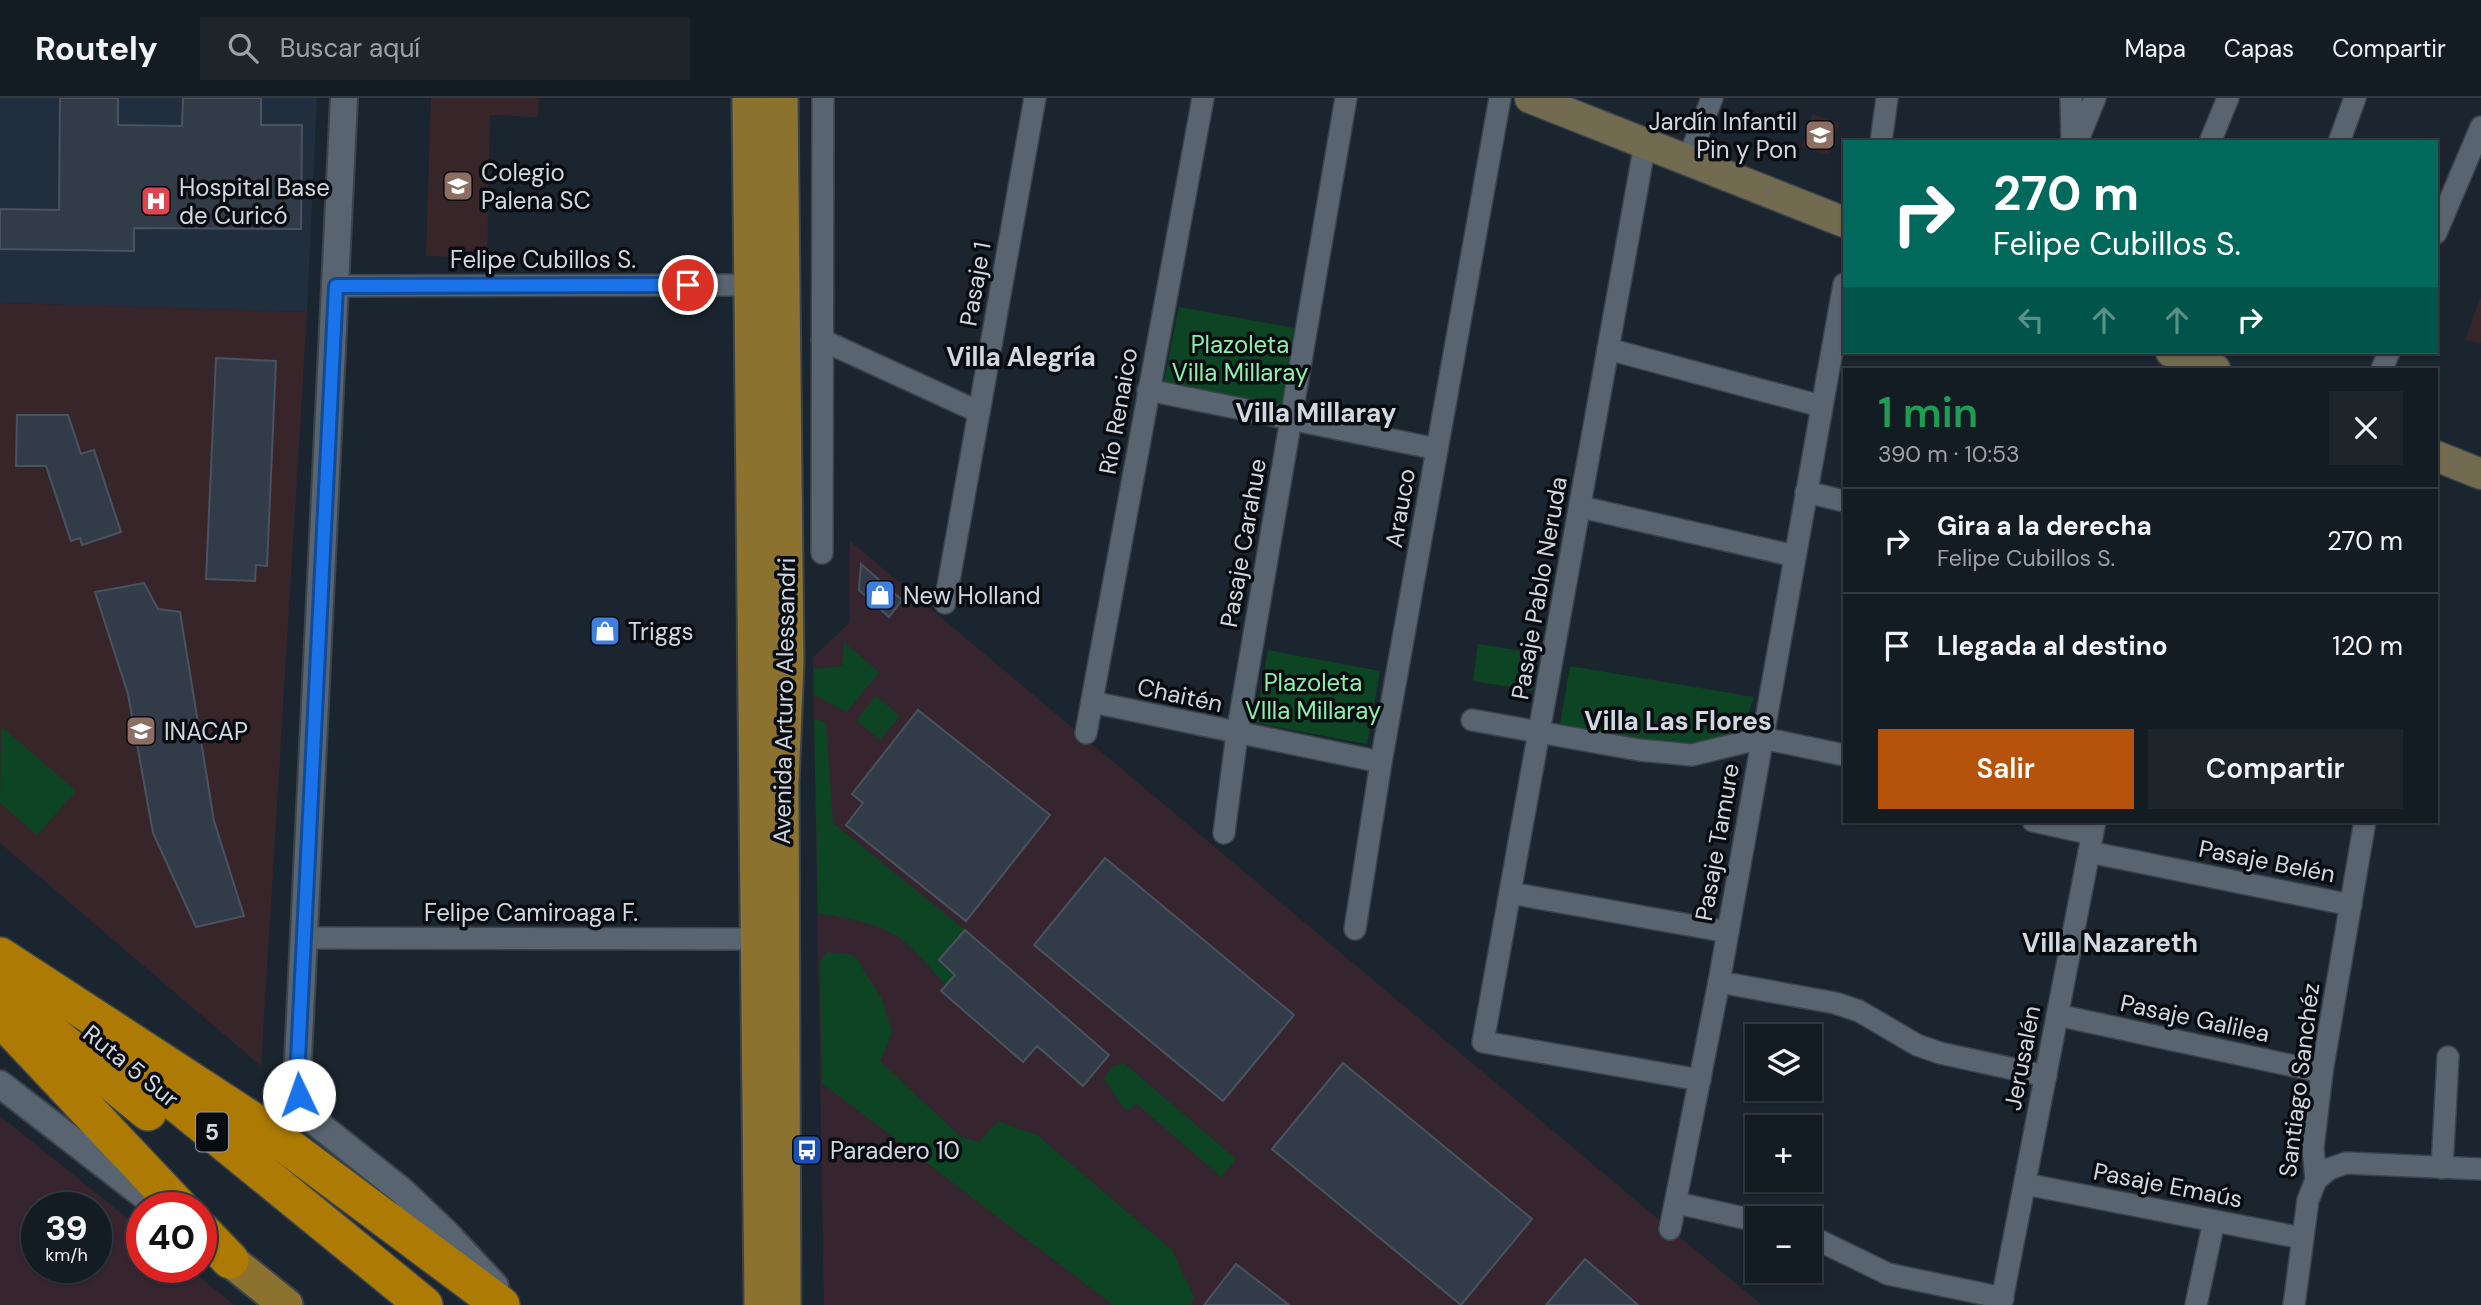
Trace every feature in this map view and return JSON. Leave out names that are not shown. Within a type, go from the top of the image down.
[{"type":"highway","name":"Ruta 5 Sur","points":[[0,958],[424,1305]]},
{"type":"highway","points":[[0,958],[269,1132],[501,1305]]},
{"type":"highway","name":"Ruta 5 Sur","points":[[0,991],[385,1305]]},
{"type":"highway","points":[[0,1017],[165,1192]]},
{"type":"main road","name":"Avenida Arturo Alessandri","points":[[749,98],[761,1305]]},
{"type":"main road","name":"Avenida Arturo Alessandri","points":[[781,98],[787,649],[782,783],[784,1305]]},
{"type":"main road","points":[[1530,98],[1843,222]]},
{"type":"main road","points":[[2180,359],[2212,368]]},
{"type":"main road","points":[[2438,457],[2481,474]]},
{"type":"main road","points":[[217,1251],[286,1305]]},
{"type":"street","points":[[344,98],[297,1080],[303,1106],[314,1121],[402,1191],[447,1234],[513,1305]]},
{"type":"street","name":"Avenida Arturo Alessandri","points":[[822,553],[823,98]]},
{"type":"street","name":"Río Renaico","points":[[1086,733],[1203,98]]},
{"type":"street","name":"Pasaje Carahue","points":[[1224,833],[1237,734],[1346,98]]},
{"type":"street","name":"Arauco","points":[[1355,929],[1381,762],[1500,98]]},
{"type":"street","points":[[1688,160],[1712,98]]},
{"type":"street","points":[[1881,140],[1887,98]]},
{"type":"street","points":[[2071,98],[2072,140]]},
{"type":"street","points":[[2078,140],[2095,98]]},
{"type":"street","points":[[2211,140],[2228,98]]},
{"type":"street","points":[[2340,140],[2355,98]]},
{"type":"street","name":"Pasaje 1","points":[[945,603],[1032,99]]},
{"type":"street","points":[[2438,228],[2481,127]]},
{"type":"street","name":"Pasaje Pablo Neruda","points":[[1645,144],[1483,1042],[1700,1080]]},
{"type":"street","name":"Felipe Cubillos S.","points":[[336,286],[750,285]]},
{"type":"street","name":"Pasaje Tamure","points":[[1670,1229],[1719,982],[1843,289]]},
{"type":"street","points":[[822,341],[979,412]]},
{"type":"street","points":[[1608,349],[1821,406]]},
{"type":"street","points":[[1148,390],[1437,449]]},
{"type":"street","points":[[1806,492],[1843,501]]},
{"type":"street","points":[[1581,507],[1796,556]]},
{"type":"street","name":"Chaitén","points":[[1092,702],[1381,762]]},
{"type":"street","points":[[1472,720],[1639,750],[1692,755],[1762,738],[1843,755]]},
{"type":"street","name":"Pasaje Belén","points":[[2042,823],[2351,905]]},
{"type":"street","name":"Santiago Sanchéz","points":[[2294,1305],[2308,1200],[2316,1180],[2313,1148],[2322,1072],[2365,823]]},
{"type":"street","name":"Jerusalén","points":[[2002,1301],[2092,835]]},
{"type":"street","points":[[1510,893],[1728,932]]},
{"type":"street","name":"Felipe Camiroaga F.","points":[[304,939],[757,939]]},
{"type":"street","points":[[1719,982],[1835,1003],[1859,1012],[1917,1045],[1940,1053],[2046,1076]]},
{"type":"street","name":"Pasaje Galilea","points":[[2057,1015],[2322,1072]]},
{"type":"street","points":[[2442,1168],[2448,1057]]},
{"type":"street","points":[[0,1084],[139,1192]]},
{"type":"street","points":[[2316,1180],[2329,1169],[2346,1163],[2481,1169]]},
{"type":"street","name":"Pasaje Emaús","points":[[2025,1184],[2302,1238]]},
{"type":"street","points":[[1677,1203],[1745,1217]]},
{"type":"street","points":[[2196,1305],[2214,1221]]},
{"type":"street","points":[[1822,1242],[1888,1274],[2002,1301]]},
{"type":"shaded area","name":"Hospital Base de Curicó","points":[[0,98],[317,98],[307,312],[0,303]]},
{"type":"shaded area","name":"Colegio Palena SC","points":[[431,98],[539,98],[538,117],[490,115],[487,258],[426,256]]},
{"type":"shaded area","name":"Jardín Infantil Pin y Pon","points":[[1812,114],[1839,123],[1829,155],[1802,147]]},
{"type":"shaded area","points":[[2481,296],[2481,343],[2465,340]]},
{"type":"shaded area","name":"INACAP","points":[[0,303],[307,312],[261,1066],[0,843]]},
{"type":"shaded area","points":[[850,541],[1762,1305],[824,1305],[813,658],[850,622]]},
{"type":"shaded area","points":[[0,1116],[95,1192],[21,1192],[21,1283],[112,1283],[112,1206],[126,1217],[126,1283],[207,1283],[234,1305],[0,1305]]},
{"type":"green space","name":"Plazoleta Villa Millaray","points":[[1179,307],[1294,328],[1281,407],[1164,381]]},
{"type":"green space","points":[[844,642],[879,672],[847,712],[814,695],[814,669],[842,666]]},
{"type":"green space","points":[[1478,644],[1539,654],[1533,691],[1473,681]]},
{"type":"green space","name":"Plazoleta VIlla Millaray","points":[[1268,650],[1380,671],[1367,744],[1255,723]]},
{"type":"green space","points":[[1570,666],[1754,697],[1746,720],[1733,742],[1702,752],[1558,736]]},
{"type":"green space","points":[[876,696],[900,716],[880,740],[856,720]]},
{"type":"green space","points":[[814,719],[826,722],[833,823],[965,930],[939,960],[955,975],[946,986],[916,952],[891,933],[862,922],[818,913]]},
{"type":"green space","points":[[1,726],[76,791],[37,835],[0,803]]},
{"type":"green space","points":[[827,952],[854,955],[882,999],[892,1032],[880,1061],[961,1137],[979,1142],[998,1121],[1037,1135],[1172,1250],[1194,1297],[1190,1305],[1113,1305],[822,1083],[820,962]]},
{"type":"green space","points":[[1124,1063],[1236,1159],[1221,1177],[1137,1104],[1126,1111],[1104,1079],[1112,1067]]},
{"type":"building","points":[[60,98],[118,98],[118,125],[182,126],[183,98],[261,98],[261,125],[302,125],[301,229],[134,228],[134,251],[0,249],[0,209],[59,210]]},
{"type":"building","points":[[216,358],[276,361],[267,566],[256,565],[255,581],[206,579]]},
{"type":"building","points":[[17,415],[68,415],[81,454],[94,450],[121,532],[82,545],[80,538],[71,541],[46,466],[16,466]]},
{"type":"building","name":"New Holland","points":[[861,564],[902,600],[889,617],[859,590]]},
{"type":"building","points":[[144,583],[158,609],[180,612],[214,821],[244,916],[196,927],[153,833],[128,694],[95,592]]},
{"type":"building","points":[[918,710],[1050,815],[966,921],[846,825],[863,803],[852,794]]},
{"type":"building","points":[[1105,858],[1294,1015],[1223,1101],[1034,945]]},
{"type":"building","points":[[965,930],[1109,1055],[1083,1086],[1037,1046],[1023,1062],[941,991],[955,975],[939,960]]},
{"type":"building","points":[[1343,1063],[1532,1219],[1461,1305],[1272,1149]]},
{"type":"building","points":[[1585,1259],[1638,1305],[1546,1305]]},
{"type":"building","points":[[1236,1264],[1289,1305],[1204,1305]]},
{"type":"place","name":"Jardín Infantil Pin y Pon","points":[[1820,135]]},
{"type":"place","name":"Colegio Palena SC","points":[[458,186]]},
{"type":"place","name":"Hospital Base de Curicó","points":[[156,201]]},
{"type":"place","name":"New Holland","points":[[880,595]]},
{"type":"place","name":"Triggs","points":[[605,631]]},
{"type":"place","name":"INACAP","points":[[141,731]]},
{"type":"place","name":"Paradero 10","points":[[807,1150]]},
{"type":"district","name":"Villa Alegría","points":[[1021,357]]},
{"type":"district","name":"Villa Millaray","points":[[1316,413]]},
{"type":"district","name":"Villa Las Flores","points":[[1678,721]]},
{"type":"district","name":"Villa Nazareth","points":[[2110,943]]},
{"type":"route","points":[[299,1095],[297,1080],[336,286],[688,285]]}]
